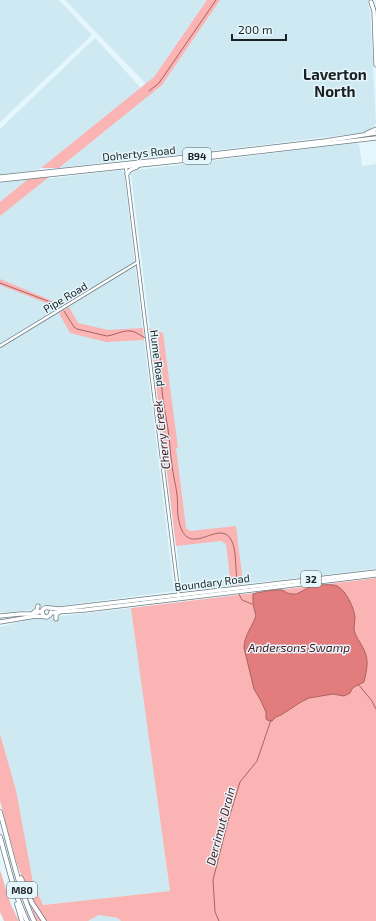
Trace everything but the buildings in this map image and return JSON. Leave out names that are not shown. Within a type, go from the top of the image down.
[{"type":"highway","name":"M80","points":[[0,812],[24,897],[34,921]]},
{"type":"highway","name":"M80","points":[[0,837],[18,899],[27,921]]},
{"type":"highway","points":[[4,850],[22,921]]},
{"type":"highway","points":[[13,857],[30,899],[36,911],[44,921]]},
{"type":"main road","points":[[371,1],[376,3]]},
{"type":"main road","points":[[371,1],[374,11],[376,65]]},
{"type":"main road","points":[[362,135],[376,129]]},
{"type":"main road","name":"Dohertys Road","points":[[126,165],[150,164],[376,133]]},
{"type":"main road","name":"Dohertys Road","points":[[295,145],[375,138]]},
{"type":"main road","name":"Dohertys Road","points":[[0,179],[248,151]]},
{"type":"main road","points":[[127,174],[134,167],[150,164]]},
{"type":"main road","name":"Boundary Road","points":[[246,589],[376,572]]},
{"type":"main road","name":"Boundary Road","points":[[49,608],[59,609],[376,575]]},
{"type":"main road","name":"Boundary Road","points":[[51,614],[179,596]]},
{"type":"main road","points":[[31,614],[37,610],[38,606]]},
{"type":"main road","name":"32","points":[[0,616],[31,614],[42,611],[45,608],[49,608]]},
{"type":"main road","points":[[49,608],[51,610],[51,614]]},
{"type":"main road","points":[[42,611],[44,616]]},
{"type":"main road","points":[[56,619],[56,615],[59,612]]},
{"type":"main road","name":"32","points":[[0,622],[36,616],[48,617],[51,614]]},
{"type":"street","name":"Hume Road","points":[[126,165],[179,596]]},
{"type":"street","name":"Pipe Road","points":[[0,346],[138,262]]},
{"type":"shaded area","points":[[0,0],[59,0],[92,35],[0,122]]},
{"type":"shaded area","points":[[65,0],[207,0],[154,77],[146,84]]},
{"type":"shaded area","points":[[207,0],[220,0],[162,85],[59,168],[41,168],[154,77]]},
{"type":"shaded area","points":[[220,0],[368,0],[370,10],[376,123],[368,132],[59,168],[162,85]]},
{"type":"shaded area","points":[[95,38],[141,88],[41,168],[37,170],[0,175],[0,129]]},
{"type":"shaded area","points":[[354,143],[359,144],[362,166],[376,164],[376,569],[182,591],[131,174],[137,170]]},
{"type":"shaded area","points":[[121,170],[124,172],[174,591],[7,613],[0,612],[0,216],[46,179]]},
{"type":"shaded area","points":[[49,177],[0,216],[0,202],[28,179]]},
{"type":"shaded area","points":[[28,179],[0,202],[0,183]]},
{"type":"shaded area","points":[[0,279],[62,305],[54,310],[54,306],[0,285]]},
{"type":"shaded area","points":[[69,307],[78,323],[108,330],[143,328],[144,340],[106,342],[70,333],[59,313]]},
{"type":"shaded area","points":[[149,328],[163,333],[178,448],[176,448],[186,528],[190,531],[236,526],[242,584],[231,586],[226,544],[221,541],[176,546]]},
{"type":"shaded area","points":[[376,578],[376,921],[121,921],[118,918],[99,915],[88,921],[37,921],[31,906],[33,902],[15,858],[0,801],[0,734],[16,790],[33,882],[43,905],[170,891],[131,608]]},
{"type":"shaded area","points":[[132,608],[170,891],[43,905],[33,882],[16,790],[0,734],[0,627],[27,620]]},
{"type":"shaded area","points":[[0,870],[11,905],[19,921],[4,921],[0,912]]},
{"type":"shaded area","points":[[99,915],[118,918],[121,921],[88,921]]},
{"type":"water","name":"Andersons Swamp","points":[[319,585],[337,586],[343,591],[351,604],[355,617],[354,631],[365,651],[367,660],[364,682],[354,687],[350,693],[344,696],[333,694],[309,698],[276,717],[272,721],[267,720],[266,712],[254,689],[244,648],[247,636],[256,616],[253,604],[253,594],[282,590],[289,594],[295,594],[309,587]]},
{"type":"waterway","points":[[149,91],[159,83],[216,0]]},
{"type":"waterway","name":"Cherry Creek","points":[[0,283],[58,306]]},
{"type":"waterway","name":"Cherry Creek","points":[[64,311],[74,327],[77,329],[107,336],[125,331],[132,331],[146,338]]},
{"type":"waterway","name":"Cherry Creek","points":[[148,339],[156,347],[160,358],[163,400],[169,434],[172,469],[177,491],[178,516],[182,530],[187,537],[194,539],[217,533],[224,534],[230,538],[234,549],[238,583]]},
{"type":"waterway","name":"Cherry Creek","points":[[239,594],[242,600],[252,604]]},
{"type":"waterway","name":"Cherry Creek","points":[[358,684],[372,701],[376,709]]},
{"type":"waterway","name":"Derrimut Drain","points":[[219,921],[215,912],[213,880],[228,821],[240,782],[257,761],[271,720]]},
{"type":"district","name":"Laverton North","points":[[335,82]]}]
